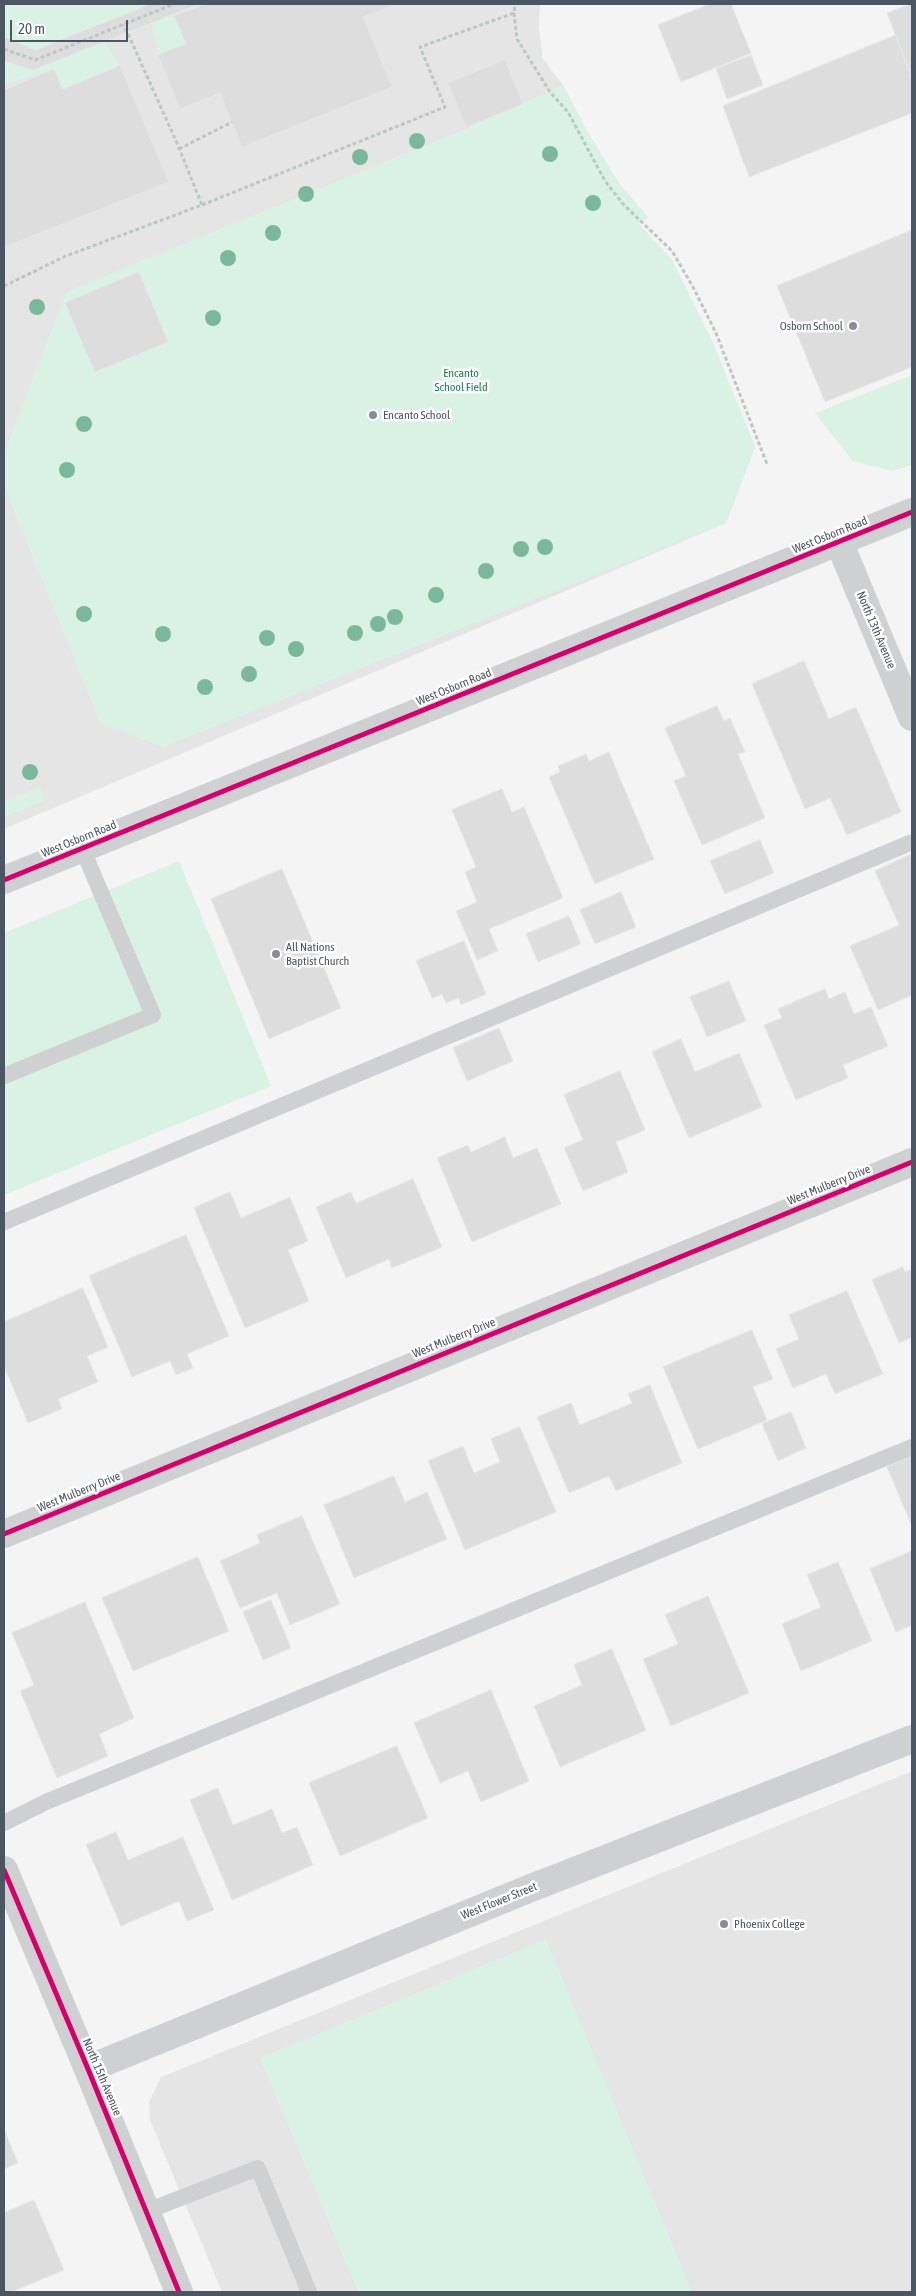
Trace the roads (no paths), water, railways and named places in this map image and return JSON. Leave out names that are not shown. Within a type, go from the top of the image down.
[{"type":"street","name":"West Osborn Road","points":[[4,880],[912,512]]},
{"type":"street","name":"North 13th Avenue","points":[[839,542],[912,717]]},
{"type":"street","name":"West Mulberry Drive","points":[[4,1534],[912,1162]]},
{"type":"street","name":"West Flower Street","points":[[88,2069],[526,1890],[912,1739]]},
{"type":"street","name":"North 15th Avenue","points":[[4,1870],[179,2292]]},
{"type":"lane","points":[[4,1222],[912,842]]},
{"type":"lane","points":[[4,1076],[153,1015],[82,848]]},
{"type":"lane","points":[[4,1823],[46,1802],[912,1446]]},
{"type":"lane","points":[[146,2211],[258,2168],[309,2292]]},
{"type":"place","name":"Osborn School","points":[[853,326]]},
{"type":"place","name":"Encanto School","points":[[373,415]]},
{"type":"place","name":"All Nations Baptist Church","points":[[276,954]]},
{"type":"place","name":"Phoenix College","points":[[724,1924]]},
{"type":"park label","name":"Encanto School Field","points":[[461,380]]}]
